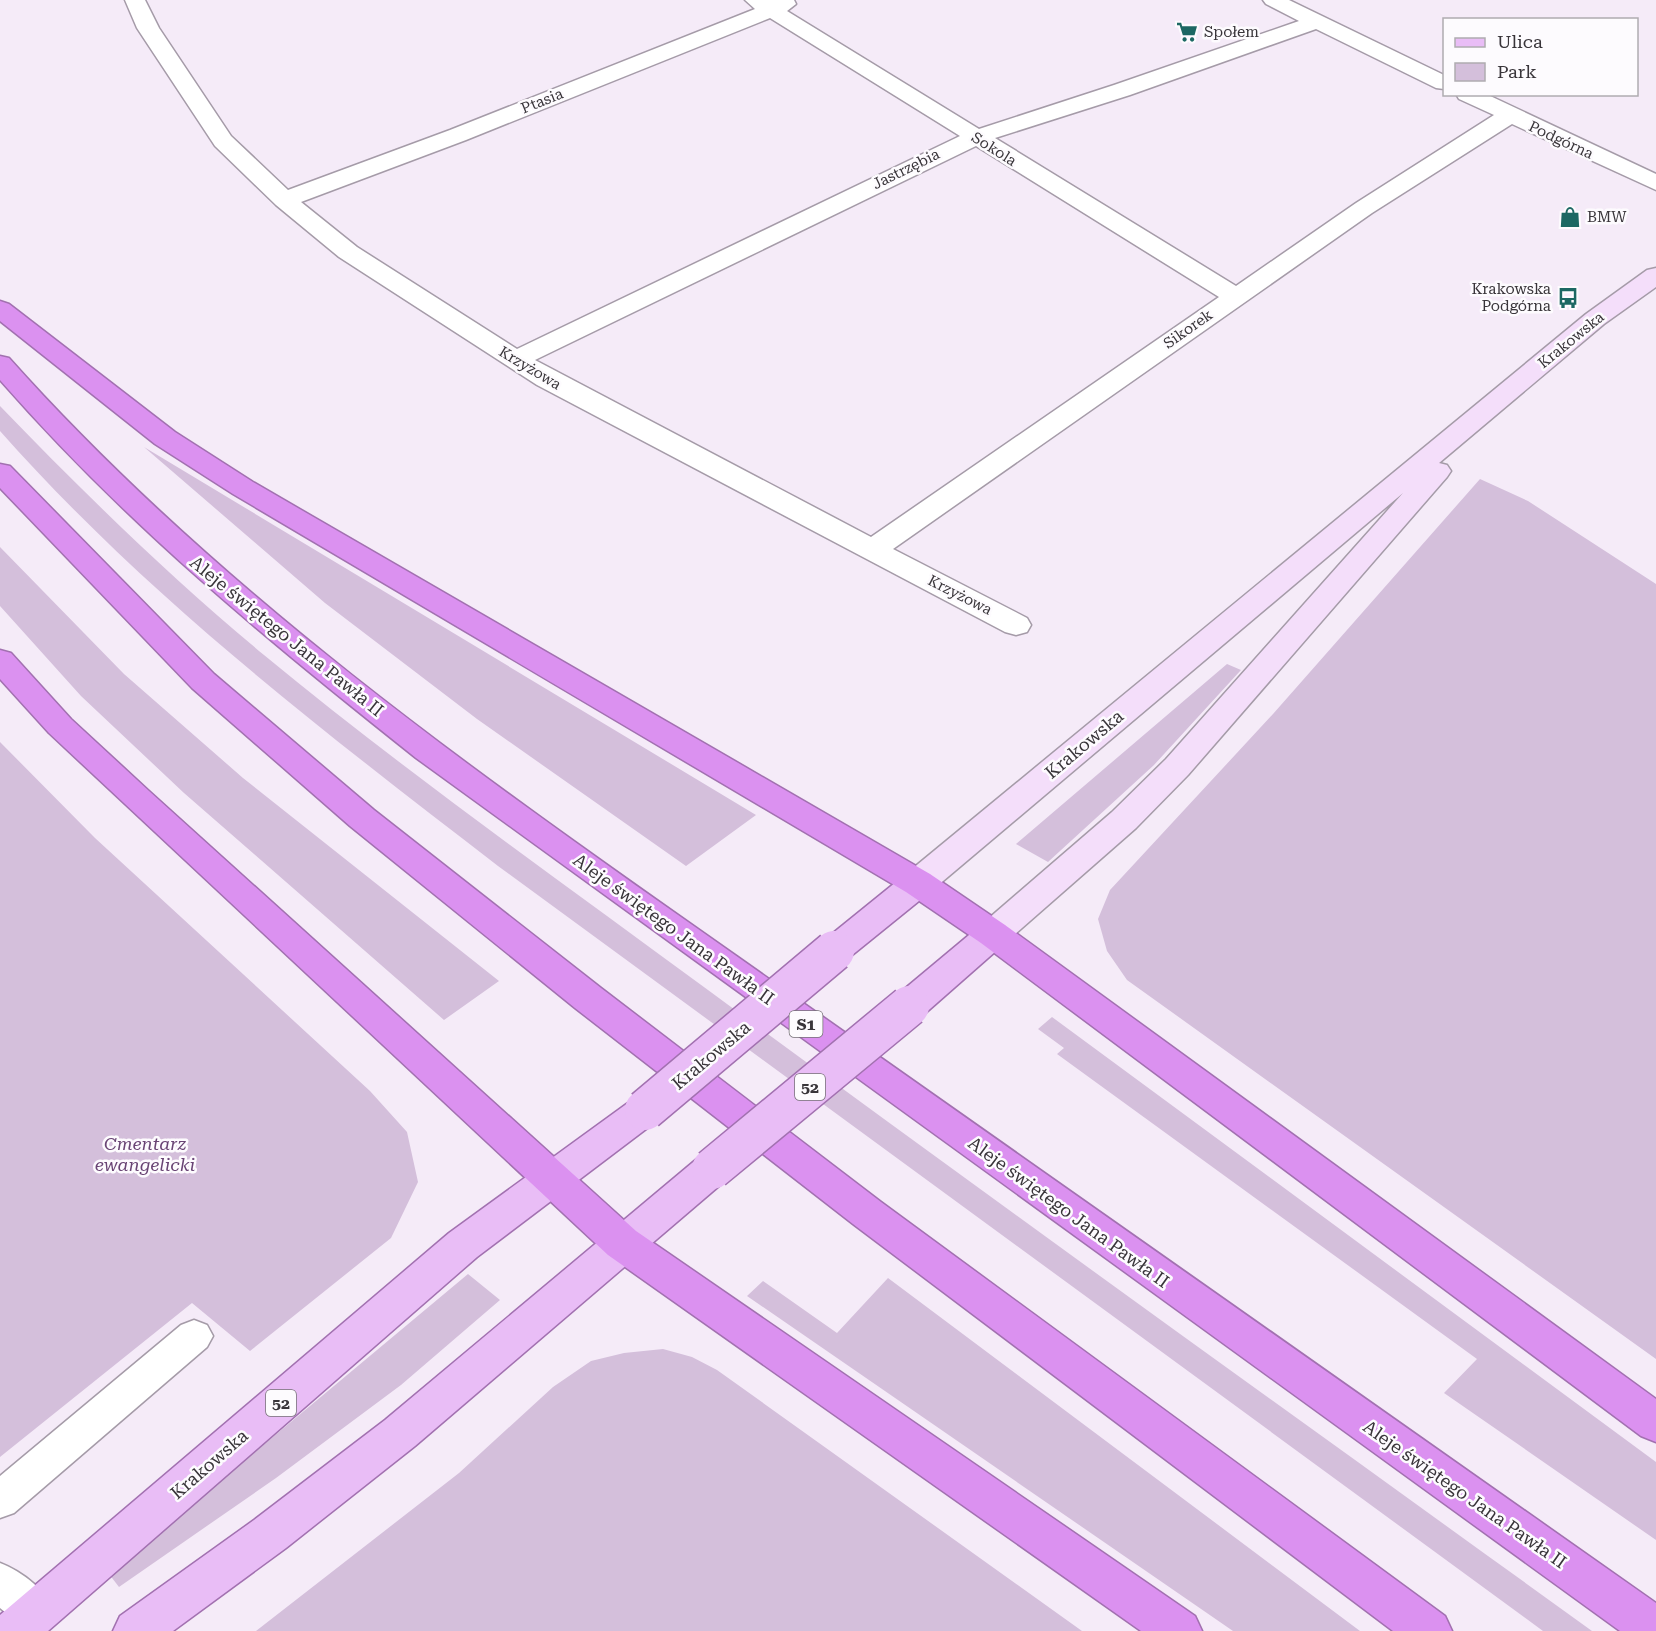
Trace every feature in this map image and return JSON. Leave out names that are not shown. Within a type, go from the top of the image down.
[{"type":"highway","points":[[0,309],[165,438],[243,488],[918,884],[993,934],[1656,1424]]},
{"type":"highway","name":"Aleje świętego Jana Pawła II","points":[[0,364],[60,432],[177,546],[288,641],[427,750],[708,954],[1656,1630]]},
{"type":"highway","points":[[0,472],[203,681],[362,818],[588,998],[858,1206],[1429,1631]]},
{"type":"highway","points":[[0,660],[60,726],[622,1243],[1179,1631]]},
{"type":"main road","name":"Krakowska","points":[[26,1622],[464,1245],[550,1178],[645,1110],[1596,319],[1656,275]]},
{"type":"main road","name":"Krakowska","points":[[136,1631],[270,1534],[391,1440],[622,1243],[909,1006],[1124,820],[1193,749],[1381,538],[1489,409]]},
{"type":"street","name":"Krzyżowa","points":[[135,0],[148,28],[223,141],[284,200],[348,252],[546,379],[1016,625]]},
{"type":"street","name":"Ptasia","points":[[284,200],[458,135],[763,5],[799,0]]},
{"type":"street","points":[[1274,0],[1443,83]]},
{"type":"street","name":"Sokola","points":[[763,5],[1235,297]]},
{"type":"street","name":"Jastrzębia","points":[[515,360],[976,137],[1133,86],[1316,22]]},
{"type":"street","name":"Podgórna","points":[[1471,96],[1656,183]]},
{"type":"street","name":"Sikorek","points":[[872,550],[1364,208],[1510,116]]},
{"type":"lane","points":[[0,1500],[194,1335]]},
{"type":"lane","points":[[0,1582],[26,1622]]},
{"type":"green space","points":[[0,406],[96,503],[195,596],[264,655],[373,742],[928,1151],[1592,1631],[1543,1631],[498,866],[302,713],[176,606],[115,550],[56,492],[0,431]]},
{"type":"green space","points":[[144,447],[756,815],[686,866],[477,719],[325,603]]},
{"type":"green space","points":[[1480,479],[1528,501],[1656,584],[1656,1359],[1127,980],[1107,951],[1098,919],[1110,890],[1273,714]]},
{"type":"green space","points":[[0,547],[124,674],[243,778],[499,981],[444,1020],[184,793],[81,696],[0,606]]},
{"type":"green space","points":[[1227,664],[1241,670],[1154,765],[1048,862],[1016,844]]},
{"type":"green space","name":"Cmentarz ewangelicki","points":[[0,742],[95,838],[370,1091],[407,1132],[418,1182],[391,1238],[250,1351],[192,1303],[0,1457]]},
{"type":"green space","points":[[1052,1017],[1656,1462],[1656,1540],[1444,1393],[1477,1359],[1057,1054],[1064,1048],[1038,1029]]},
{"type":"green space","points":[[468,1274],[500,1300],[401,1385],[276,1478],[119,1587],[109,1574]]},
{"type":"green space","points":[[888,1278],[1360,1631],[1233,1631],[747,1296],[763,1281],[837,1333]]},
{"type":"green space","points":[[663,1349],[692,1357],[717,1370],[1082,1631],[256,1631],[459,1473],[553,1387],[591,1361],[624,1353]]},
{"type":"place","name":"Społem","points":[[1187,32]]},
{"type":"place","name":"BMW","points":[[1570,217]]},
{"type":"place","name":"Krakowska Podgórna","points":[[1568,298]]}]
